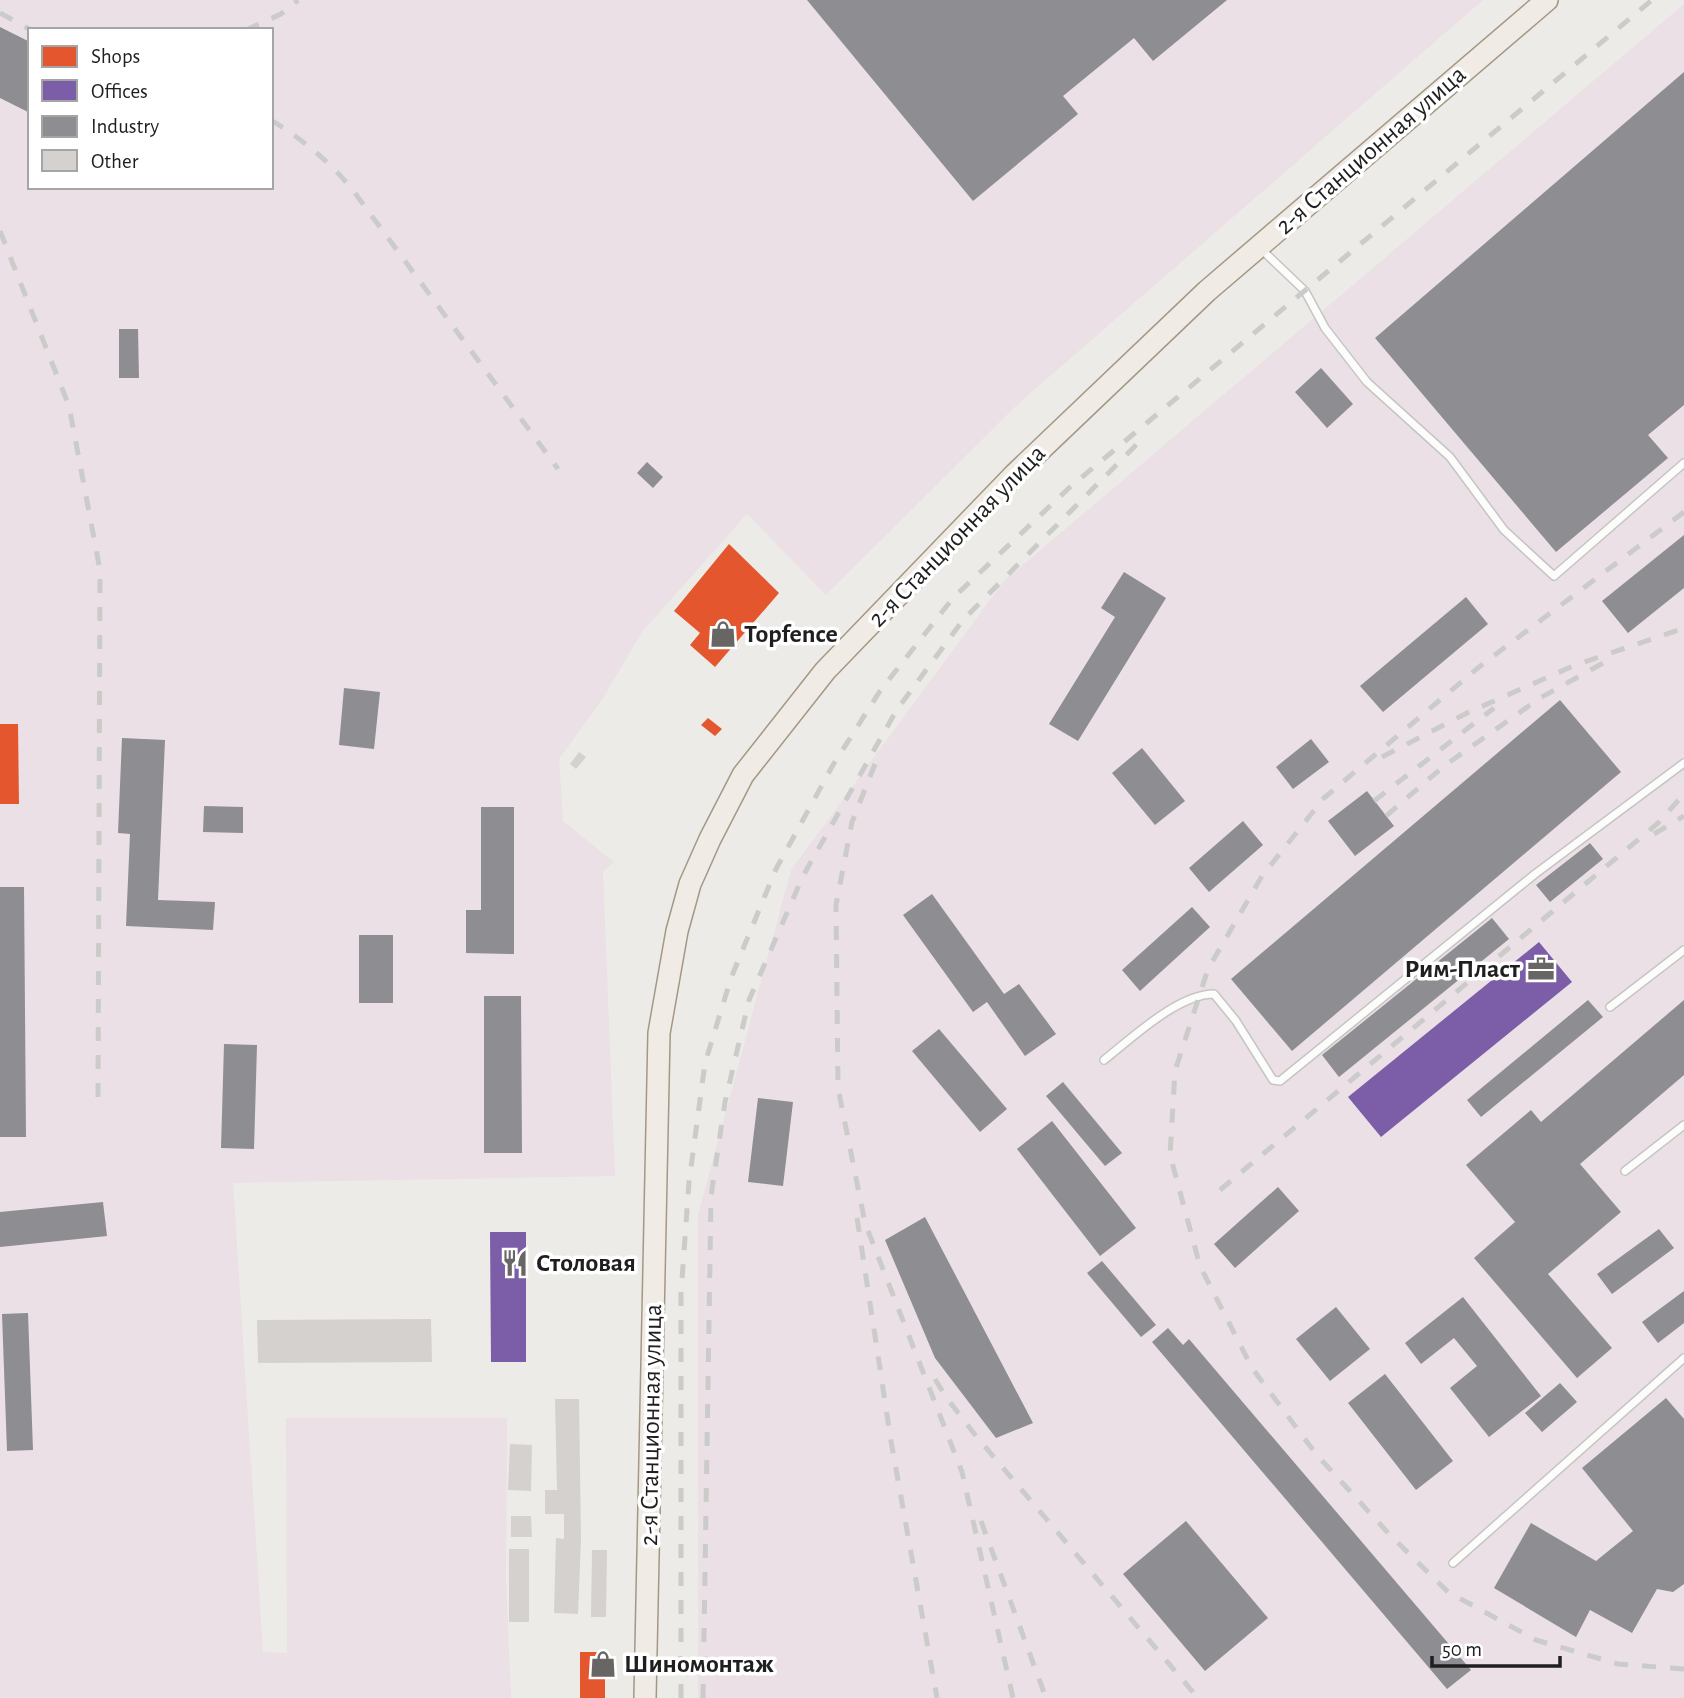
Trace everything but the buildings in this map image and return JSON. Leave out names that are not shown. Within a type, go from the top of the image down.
[{"type":"main road","name":"2-я Станционная улица","points":[[645,1698],[659,1033],[677,931],[695,873],[743,775],[825,671],[1014,475],[1207,291],[1546,0]]},
{"type":"lane","points":[[1258,246],[1305,291],[1325,328],[1367,382],[1450,457],[1504,530],[1554,576],[1684,463]]},
{"type":"lane","points":[[1104,1060],[1164,1014],[1200,994],[1214,994],[1236,1021],[1273,1080],[1280,1081],[1535,874],[1684,763]]},
{"type":"lane","points":[[1610,1006],[1684,950]]},
{"type":"lane","points":[[1625,1171],[1684,1125]]},
{"type":"lane","points":[[1453,1563],[1684,1358]]},
{"type":"shaded area","points":[[0,0],[1483,0],[1019,403],[826,595],[747,514],[642,632],[603,698],[559,759],[563,821],[614,862],[603,872],[615,1176],[233,1183],[263,1652],[287,1653],[286,1418],[507,1418],[506,1580],[511,1698],[0,1698]]},
{"type":"shaded area","points":[[1684,4],[1684,1698],[698,1698],[698,1215],[791,870],[1004,581]]},
{"type":"railway","points":[[250,28],[281,14],[298,0]]},
{"type":"railway","points":[[681,1698],[681,1293],[689,1182],[705,1063],[731,978],[776,869],[833,765],[880,691],[953,598],[1069,488],[1652,0]]},
{"type":"railway","points":[[0,13],[28,28]]},
{"type":"railway","points":[[273,121],[314,151],[352,189],[558,469]]},
{"type":"railway","points":[[0,231],[69,406],[100,570],[98,1100]]},
{"type":"railway","points":[[703,1698],[711,1196],[725,1102],[749,1000],[803,876],[896,711],[963,620],[1145,436]]},
{"type":"railway","points":[[1684,512],[1479,667],[1324,798],[1262,876],[1208,969],[1175,1071],[1170,1155],[1200,1266],[1252,1368],[1316,1454],[1390,1535],[1448,1592],[1536,1640],[1618,1664],[1684,1669]]},
{"type":"railway","points":[[1382,757],[1467,713],[1573,666],[1684,628]]},
{"type":"railway","points":[[1386,816],[1444,766],[1540,698],[1605,662]]},
{"type":"railway","points":[[1374,801],[1494,708]]},
{"type":"railway","points":[[875,764],[852,822],[836,905],[838,1088],[865,1223],[962,1472],[1013,1698]]},
{"type":"railway","points":[[1220,1190],[1658,823],[1684,794]]},
{"type":"railway","points":[[1654,834],[1684,816]]},
{"type":"railway","points":[[857,1218],[891,1441],[937,1698]]},
{"type":"railway","points":[[935,1379],[976,1436],[1198,1698]]},
{"type":"railway","points":[[981,1521],[1046,1698]]},
{"type":"place","name":"Topfence","points":[[723,634]]},
{"type":"place","name":"Рим-Пласт","points":[[1541,969]]},
{"type":"place","name":"Столовая","points":[[515,1263]]},
{"type":"place","name":"Шиномонтаж","points":[[603,1664]]}]
